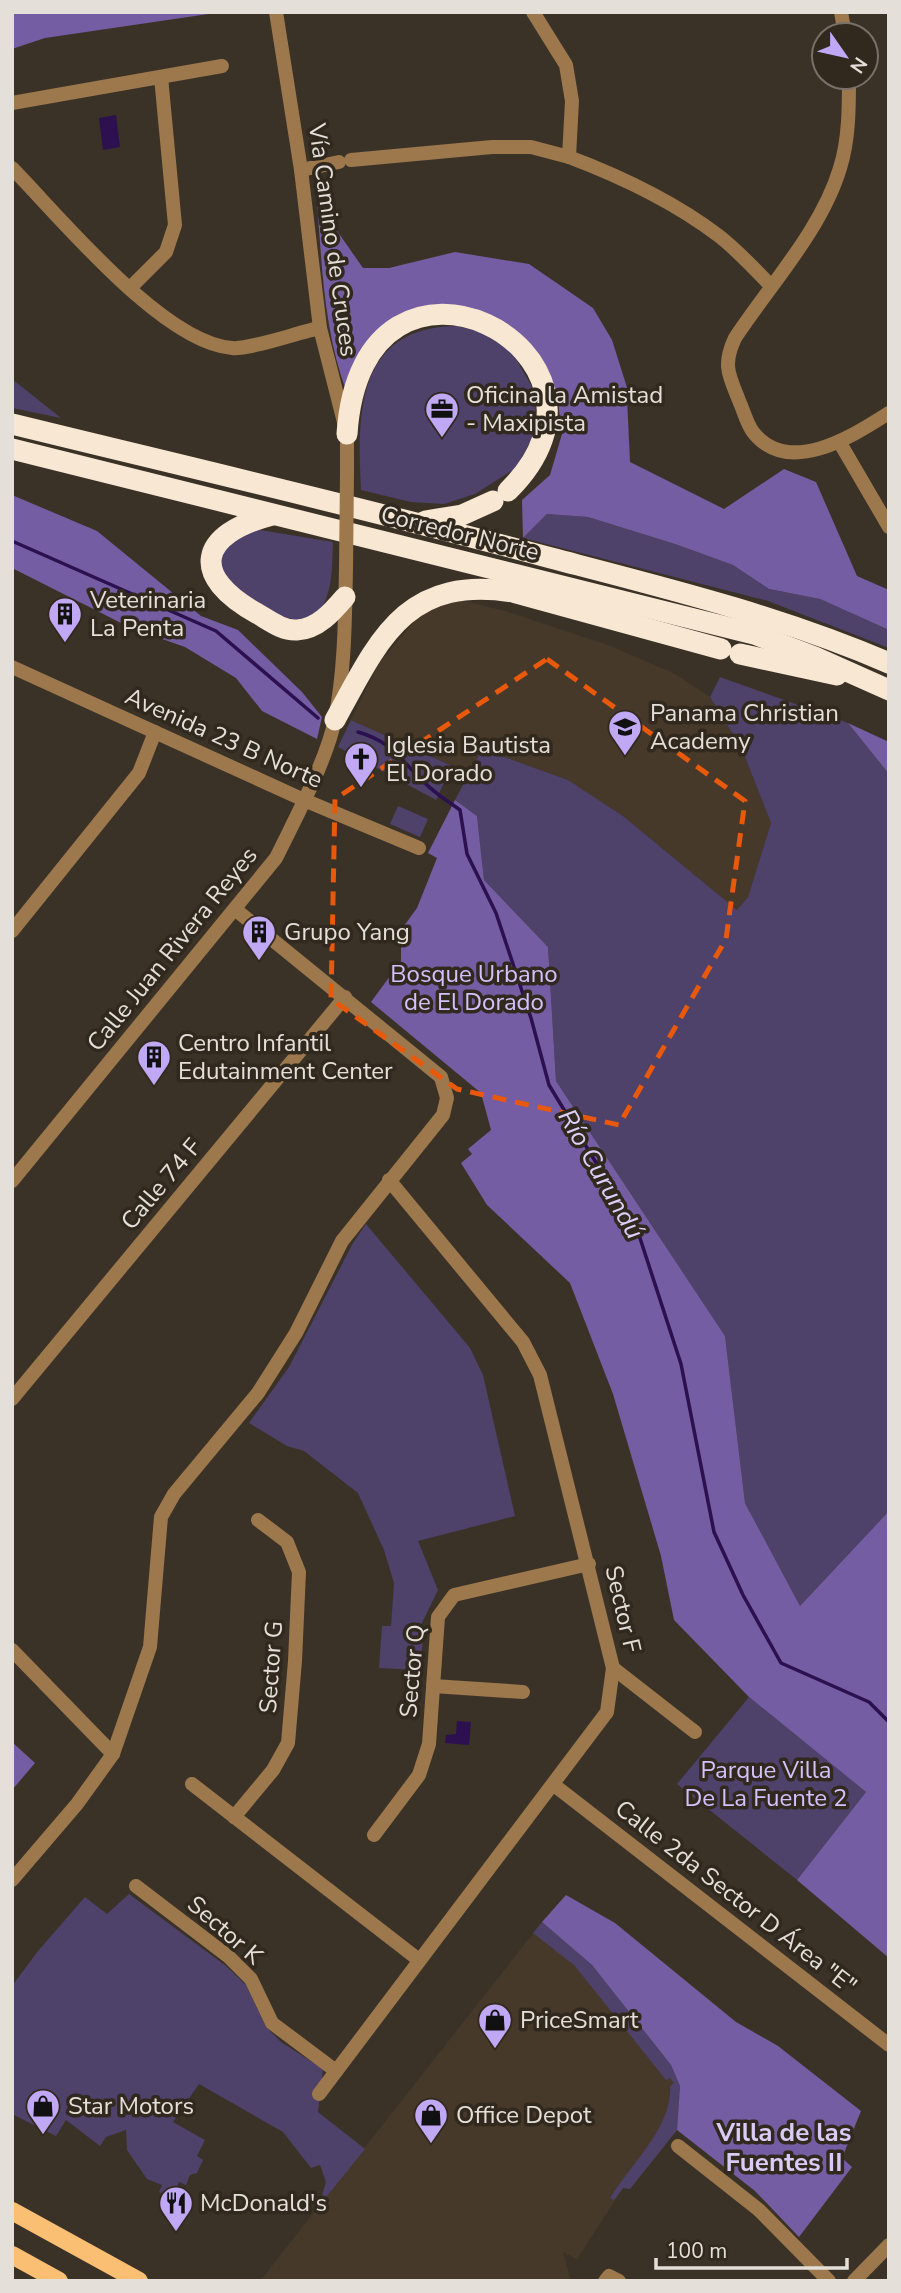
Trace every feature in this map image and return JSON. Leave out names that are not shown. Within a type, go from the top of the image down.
[{"type":"highway","points":[[347,434],[349,400],[357,375],[375,345],[393,330],[417,318],[441,314],[466,316],[487,323],[521,346],[533,363],[547,405],[542,444],[521,478],[501,496],[462,515],[416,522]]},
{"type":"highway","name":"Corredor Norte","points":[[12,424],[416,522],[783,621],[889,663]]},
{"type":"highway","name":"Corredor Norte","points":[[12,449],[754,634],[889,690]]},
{"type":"highway","points":[[274,514],[236,526],[218,543],[212,556],[212,570],[224,592],[282,627],[299,630],[320,622],[345,597]]},
{"type":"highway","points":[[335,720],[382,638],[418,605],[443,592],[482,587],[513,592],[731,652],[868,680]]},
{"type":"main road","points":[[12,2211],[139,2281]]},
{"type":"main road","points":[[12,2255],[59,2281]]},
{"type":"street","name":"Vía Camino de Cruces","points":[[276,12],[301,170],[320,328],[347,434],[347,474]]},
{"type":"street","points":[[533,12],[566,65],[572,101],[569,157]]},
{"type":"street","points":[[12,103],[222,66]]},
{"type":"street","points":[[130,288],[166,252],[175,225],[161,77]]},
{"type":"street","points":[[849,91],[849,111],[837,177],[812,228],[771,285],[727,356],[727,373],[753,432],[765,443],[798,453],[840,443],[889,414]]},
{"type":"street","points":[[301,170],[345,161],[492,147],[531,147],[569,157],[614,174],[670,203],[720,237],[771,285]]},
{"type":"street","points":[[12,168],[156,315],[191,336],[232,349],[320,328]]},
{"type":"street","points":[[840,443],[889,527]]},
{"type":"street","name":"Calle Juan Rivera Reyes","points":[[12,1181],[276,858],[304,800],[335,720],[345,597],[347,474]]},
{"type":"street","name":"Avenida 23 B Norte","points":[[12,667],[304,800],[419,848]]},
{"type":"street","points":[[12,931],[139,773],[155,732]]},
{"type":"street","points":[[12,1880],[76,1804],[113,1754],[150,1647],[161,1517],[174,1494],[258,1393],[296,1333],[342,1241],[388,1180],[443,1115],[447,1098],[441,1077],[236,910]]},
{"type":"street","name":"Calle 74 F","points":[[12,1399],[345,998]]},
{"type":"street","name":"Sector F","points":[[319,2094],[607,1712],[613,1668],[540,1375],[523,1342],[388,1180]]},
{"type":"street","name":"Sector G","points":[[234,1817],[273,1770],[288,1743],[295,1661],[299,1572],[287,1542],[258,1520]]},
{"type":"street","name":"Sector Q","points":[[374,1835],[419,1775],[429,1744],[438,1617],[454,1595],[589,1564]]},
{"type":"street","points":[[12,1650],[113,1754]]},
{"type":"street","points":[[613,1668],[695,1732]]},
{"type":"street","points":[[433,1686],[523,1692]]},
{"type":"street","points":[[192,1784],[419,1960]]},
{"type":"street","name":"Calle 2da Sector D Área \"E\"","points":[[554,1784],[889,2045]]},
{"type":"street","name":"Sector K","points":[[136,1886],[229,1957],[251,1979],[272,2024],[336,2071]]},
{"type":"street","points":[[678,2146],[758,2210],[828,2281]]},
{"type":"street","points":[[854,2281],[889,2245]]},
{"type":"street","points":[[605,2281],[609,2276],[619,2281]]},
{"type":"highlighted area","points":[[547,659],[745,801],[726,939],[619,1125],[457,1089],[331,999],[335,799]]},
{"type":"shaded area","points":[[116,115],[120,147],[103,150],[99,118]]},
{"type":"shaded area","name":"Panama Christian Academy","points":[[452,598],[505,611],[608,645],[675,674],[710,697],[741,747],[771,823],[748,897],[737,910],[623,816],[568,780],[482,749],[468,773],[351,720],[380,662],[420,615]]},
{"type":"shaded area","points":[[457,1721],[471,1722],[469,1745],[445,1743],[446,1735],[456,1734]]},
{"type":"shaded area","points":[[542,1922],[680,2086],[677,2130],[630,2189],[623,2188],[577,2259],[563,2252],[571,2281],[260,2281]]},
{"type":"green space","points":[[12,12],[222,12],[45,38],[12,49]]},
{"type":"green space","points":[[317,202],[363,268],[389,268],[455,252],[529,264],[593,308],[612,340],[630,397],[627,398],[630,462],[724,509],[784,469],[816,482],[857,576],[889,590],[889,630],[820,599],[769,589],[733,565],[588,517],[547,514],[523,538],[522,500],[550,475],[562,434],[557,394],[544,362],[517,335],[485,318],[397,323],[347,393],[333,347],[329,323]]},
{"type":"green space","points":[[457,326],[482,332],[512,352],[535,392],[536,431],[516,468],[475,494],[444,504],[411,502],[361,490],[360,432],[363,405],[370,379],[381,358],[399,341],[424,330]]},
{"type":"green space","points":[[12,379],[61,418],[12,408]]},
{"type":"green space","points":[[12,495],[97,531],[201,616],[238,630],[302,692],[322,717],[317,739],[262,711],[236,678],[185,647],[131,628],[12,568]]},
{"type":"green space","points":[[547,514],[588,517],[675,544],[733,565],[769,589],[820,599],[889,630],[889,648],[768,601],[523,538]]},
{"type":"green space","points":[[254,529],[333,542],[328,594],[319,611],[311,617],[297,620],[280,616],[244,597],[230,583],[222,568],[221,554],[230,541]]},
{"type":"green space","points":[[720,677],[848,723],[889,774],[889,1511],[800,1606],[745,1503],[725,1336],[556,1081],[548,947],[484,880],[477,816],[455,800],[482,749],[568,780],[623,816],[737,910],[748,897],[771,823],[741,747],[710,697]]},
{"type":"green space","points":[[351,720],[452,766],[436,800],[338,747]]},
{"type":"green space","points":[[848,723],[889,742],[889,774]]},
{"type":"green space","name":"Bosque Urbano de El Dorado","points":[[455,800],[477,816],[484,880],[548,947],[556,1081],[725,1336],[745,1503],[800,1606],[889,1511],[889,1958],[797,1880],[866,1792],[749,1697],[674,1620],[661,1556],[613,1394],[570,1283],[487,1205],[461,1163],[472,1154],[468,1149],[491,1130],[481,1093],[371,1002],[401,961],[401,930],[417,908],[437,858],[428,853]]},
{"type":"green space","points":[[398,806],[428,819],[420,837],[390,824]]},
{"type":"green space","points":[[366,1224],[470,1348],[483,1375],[515,1516],[418,1541],[438,1590],[419,1629],[423,1639],[420,1670],[379,1668],[382,1626],[391,1626],[394,1583],[384,1550],[358,1493],[304,1451],[287,1446],[249,1423],[289,1367],[353,1243]]},
{"type":"green space","name":"Parque Villa De La Fuente 2","points":[[749,1697],[866,1792],[797,1880],[677,1784]]},
{"type":"green space","points":[[12,1742],[35,1763],[12,1790]]},
{"type":"green space","points":[[129,1894],[226,1966],[246,1985],[266,2027],[281,2042],[323,2069],[318,2112],[365,2149],[319,2206],[326,2182],[320,2165],[311,2168],[283,2132],[199,2084],[173,2122],[205,2140],[197,2156],[203,2160],[197,2173],[190,2175],[186,2185],[179,2182],[173,2198],[159,2192],[162,2185],[147,2179],[127,2150],[126,2130],[106,2137],[100,2146],[66,2120],[56,2136],[12,2114],[12,1986],[85,1897],[107,1914]]},
{"type":"green space","points":[[566,1895],[615,1923],[736,2022],[778,2046],[861,2111],[842,2158],[852,2167],[799,2237],[755,2191],[677,2130],[680,2086],[671,2065],[592,1965],[542,1922]]},
{"type":"green space","points":[[542,1922],[592,1965],[671,2065],[680,2086],[677,2130],[630,2189],[623,2188],[614,2200],[610,2198],[658,2130],[665,2116],[670,2086],[674,2083],[670,2078],[666,2080],[574,1965],[533,1933]]},
{"type":"waterway","name":"Río Curundú","points":[[12,541],[216,631],[318,718]]},
{"type":"waterway","name":"Río Curundú","points":[[358,732],[388,746],[432,790],[460,810],[467,854],[496,913],[531,1018],[549,1085],[638,1232],[681,1364],[714,1532],[743,1595],[781,1663],[869,1702],[889,1722]]},
{"type":"place","name":"Oficina la Amistad - Maxipista","points":[[442,439]]},
{"type":"place","name":"Veterinaria La Penta","points":[[65,644]]},
{"type":"place","name":"Panama Christian Academy","points":[[625,757]]},
{"type":"place","name":"Iglesia Bautista El Dorado","points":[[361,789]]},
{"type":"place","name":"Grupo Yang","points":[[259,962]]},
{"type":"place","name":"Centro Infantil Edutainment Center","points":[[154,1087]]},
{"type":"place","name":"PriceSmart","points":[[495,2050]]},
{"type":"place","name":"Star Motors","points":[[43,2136]]},
{"type":"place","name":"Office Depot","points":[[431,2145]]},
{"type":"place","name":"McDonald's","points":[[176,2233]]},
{"type":"district","name":"Villa de las Fuentes II","points":[[784,2147]]}]
